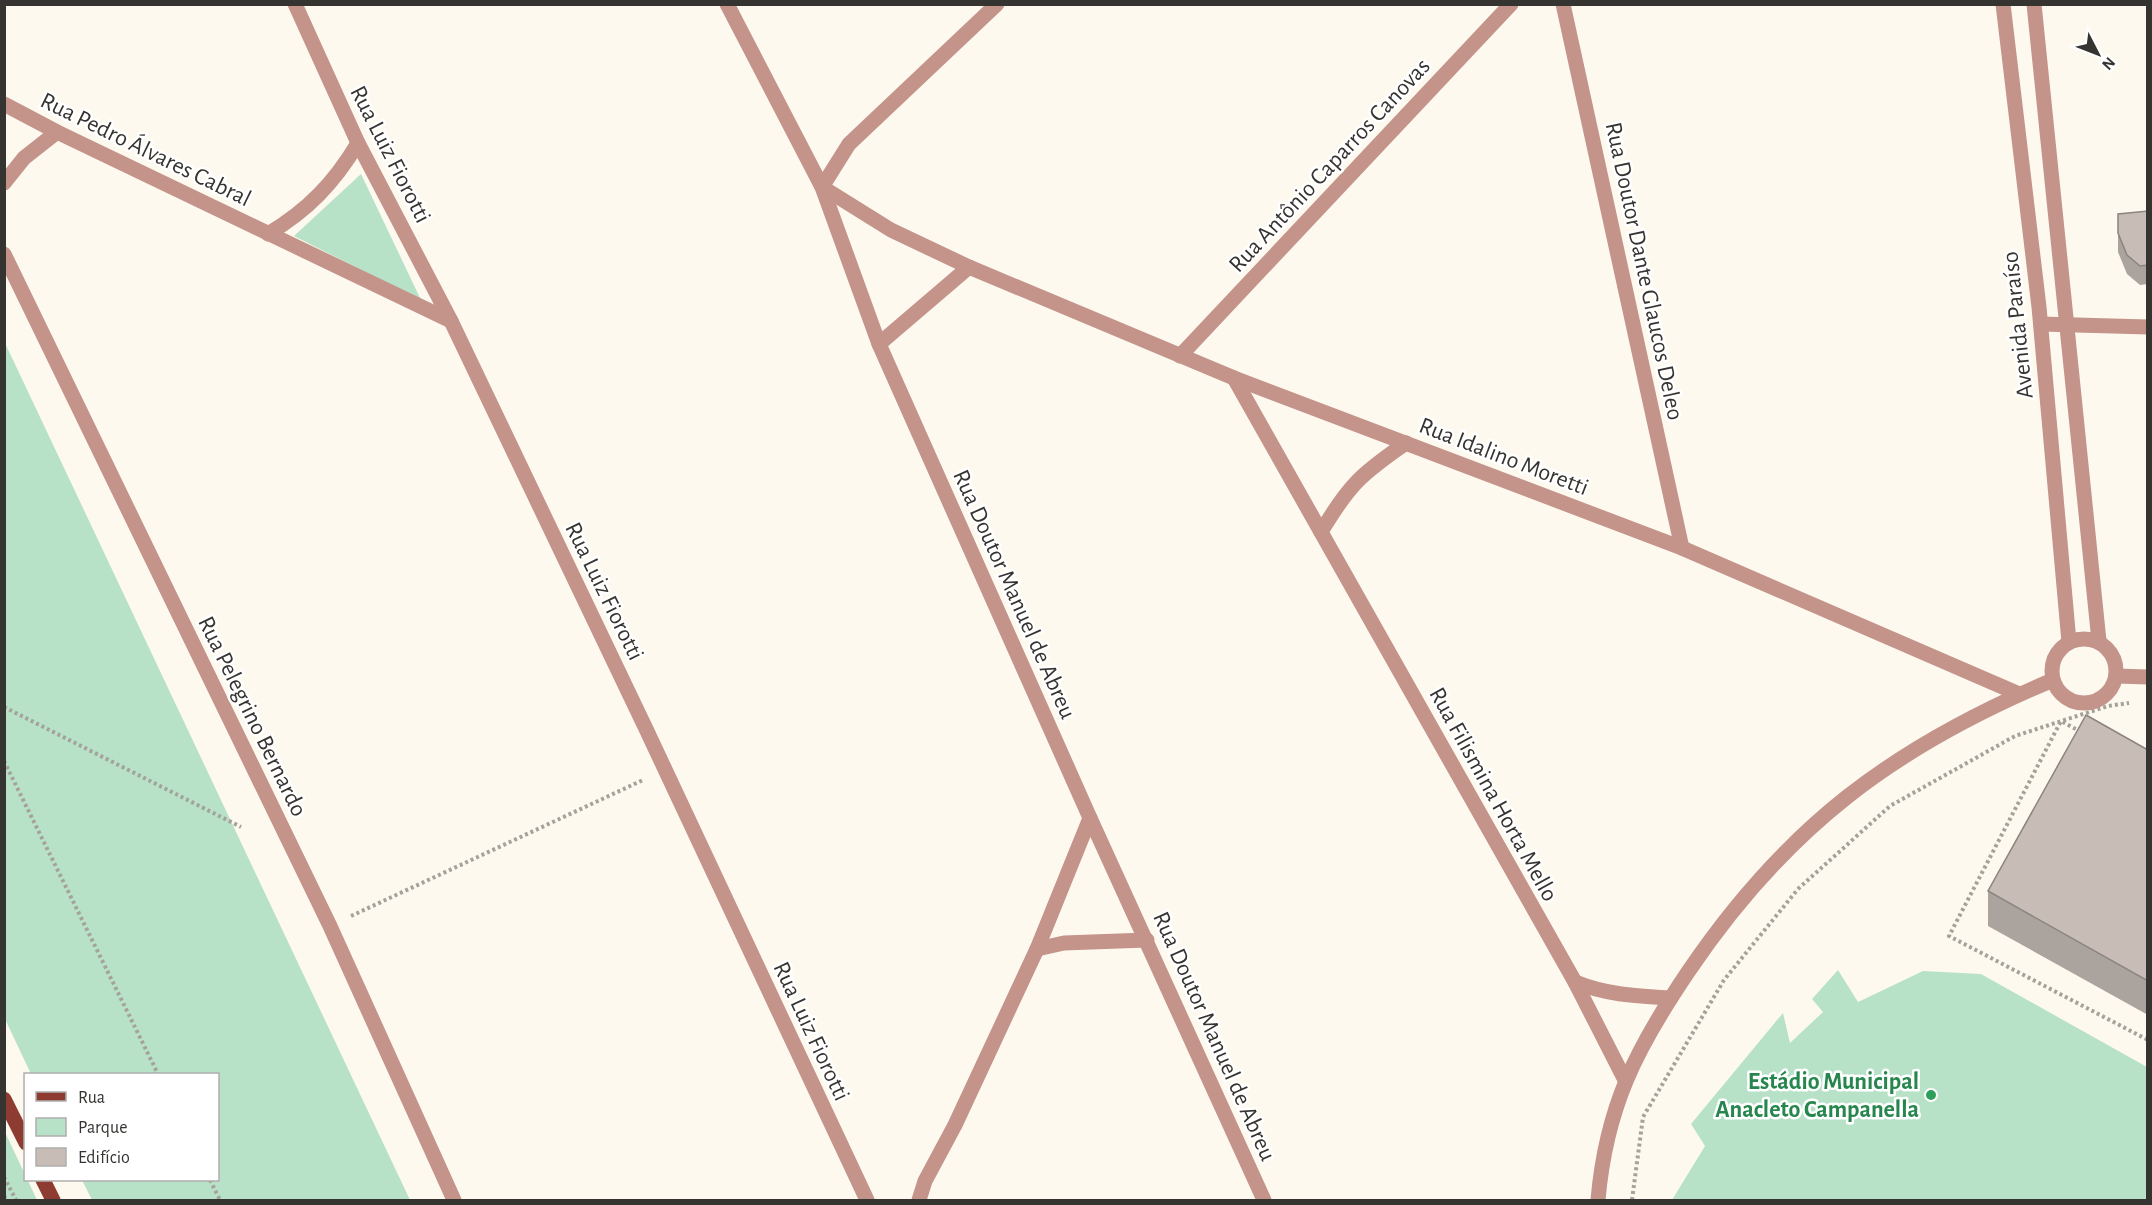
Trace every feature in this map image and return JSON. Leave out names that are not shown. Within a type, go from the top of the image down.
[{"type":"main road","points":[[4,1099],[24,1139]]},
{"type":"main road","points":[[44,1181],[53,1200]]},
{"type":"street","name":"Rua Luiz Fiorotti","points":[[295,4],[358,143],[451,321],[666,770],[867,1200]]},
{"type":"street","name":"Rua Doutor Manuel de Abreu","points":[[727,4],[822,187],[879,344],[1090,818],[1264,1200]]},
{"type":"street","points":[[822,187],[849,144],[997,4]]},
{"type":"street","name":"Rua Antônio Caparros Canovas","points":[[1180,356],[1511,4]]},
{"type":"street","name":"Rua Doutor Dante Glaucos Deleo","points":[[1563,4],[1682,548]]},
{"type":"street","name":"Avenida Paraíso","points":[[2003,4],[2041,324],[2069,642]]},
{"type":"street","name":"Avenida Paraíso","points":[[2034,4],[2099,641]]},
{"type":"street","name":"Rua Pedro Álvares Cabral","points":[[4,104],[57,132],[451,321]]},
{"type":"street","points":[[4,183],[24,158],[57,132]]},
{"type":"street","name":"Rua Pedro Álvares Cabral","points":[[268,234],[294,218],[327,189],[358,143]]},
{"type":"street","name":"Rua Idalino Moretti","points":[[822,187],[891,230],[969,267],[1234,378],[1682,548],[2019,694]]},
{"type":"street","name":"Rua Pelegrino Bernardo","points":[[4,254],[330,926],[454,1200]]},
{"type":"street","points":[[879,344],[969,267]]},
{"type":"street","points":[[2041,324],[2148,327]]},
{"type":"street","name":"Rua Filismina Horta Mello","points":[[1234,378],[1575,982],[1625,1080]]},
{"type":"street","points":[[1321,532],[1343,494],[1365,471],[1406,443]]},
{"type":"street","points":[[2078,639],[2099,641],[2114,656],[2116,676],[2106,695],[2086,703],[2065,697],[2053,680],[2052,669],[2060,649],[2078,639]]},
{"type":"street","points":[[2116,676],[2148,677]]},
{"type":"street","points":[[1598,1200],[1608,1128],[1625,1080],[1671,998],[1714,934],[1752,886],[1809,827],[1858,787],[1922,744],[1985,709],[2053,680]]},
{"type":"street","points":[[919,1200],[925,1181],[955,1125],[1037,949],[1090,818]]},
{"type":"street","points":[[1037,949],[1064,943],[1146,940]]},
{"type":"street","points":[[1575,982],[1623,996],[1671,998]]},
{"type":"path","points":[[1632,1200],[1643,1117],[1724,980],[1798,889],[1890,806],[2015,736],[2108,706],[2138,702]]},
{"type":"path","points":[[4,707],[241,827]]},
{"type":"path","points":[[2061,721],[2090,737]]},
{"type":"path","points":[[2061,721],[1949,936],[2148,1040]]},
{"type":"path","points":[[4,761],[158,1073]]},
{"type":"path","points":[[330,926],[666,770]]},
{"type":"path","points":[[4,1177],[16,1200]]},
{"type":"path","points":[[211,1181],[220,1200]]},
{"type":"path","points":[[4,1196],[7,1200]]},
{"type":"green space","points":[[361,174],[421,300],[294,236]]},
{"type":"green space","points":[[5,343],[410,1200],[92,1200],[82,1181],[219,1181],[219,1073],[31,1073],[5,1019]]},
{"type":"green space","name":"Estádio Municipal Anacleto Campanella","points":[[1838,970],[1858,1002],[1923,971],[1981,974],[2147,1067],[2147,1200],[1672,1200],[1705,1146],[1691,1124],[1783,1013],[1790,1043],[1823,1012],[1812,999]]},
{"type":"green space","points":[[5,1132],[24,1172],[24,1181],[28,1181],[37,1200],[5,1200]]},
{"type":"building","points":[[2148,211],[2148,265],[2140,266],[2127,255],[2118,233],[2118,214]]},
{"type":"building","points":[[2086,715],[2148,750],[2148,981],[1988,891]]},
{"type":"place","name":"Estádio Municipal Anacleto Campanella","points":[[1931,1095]]}]
